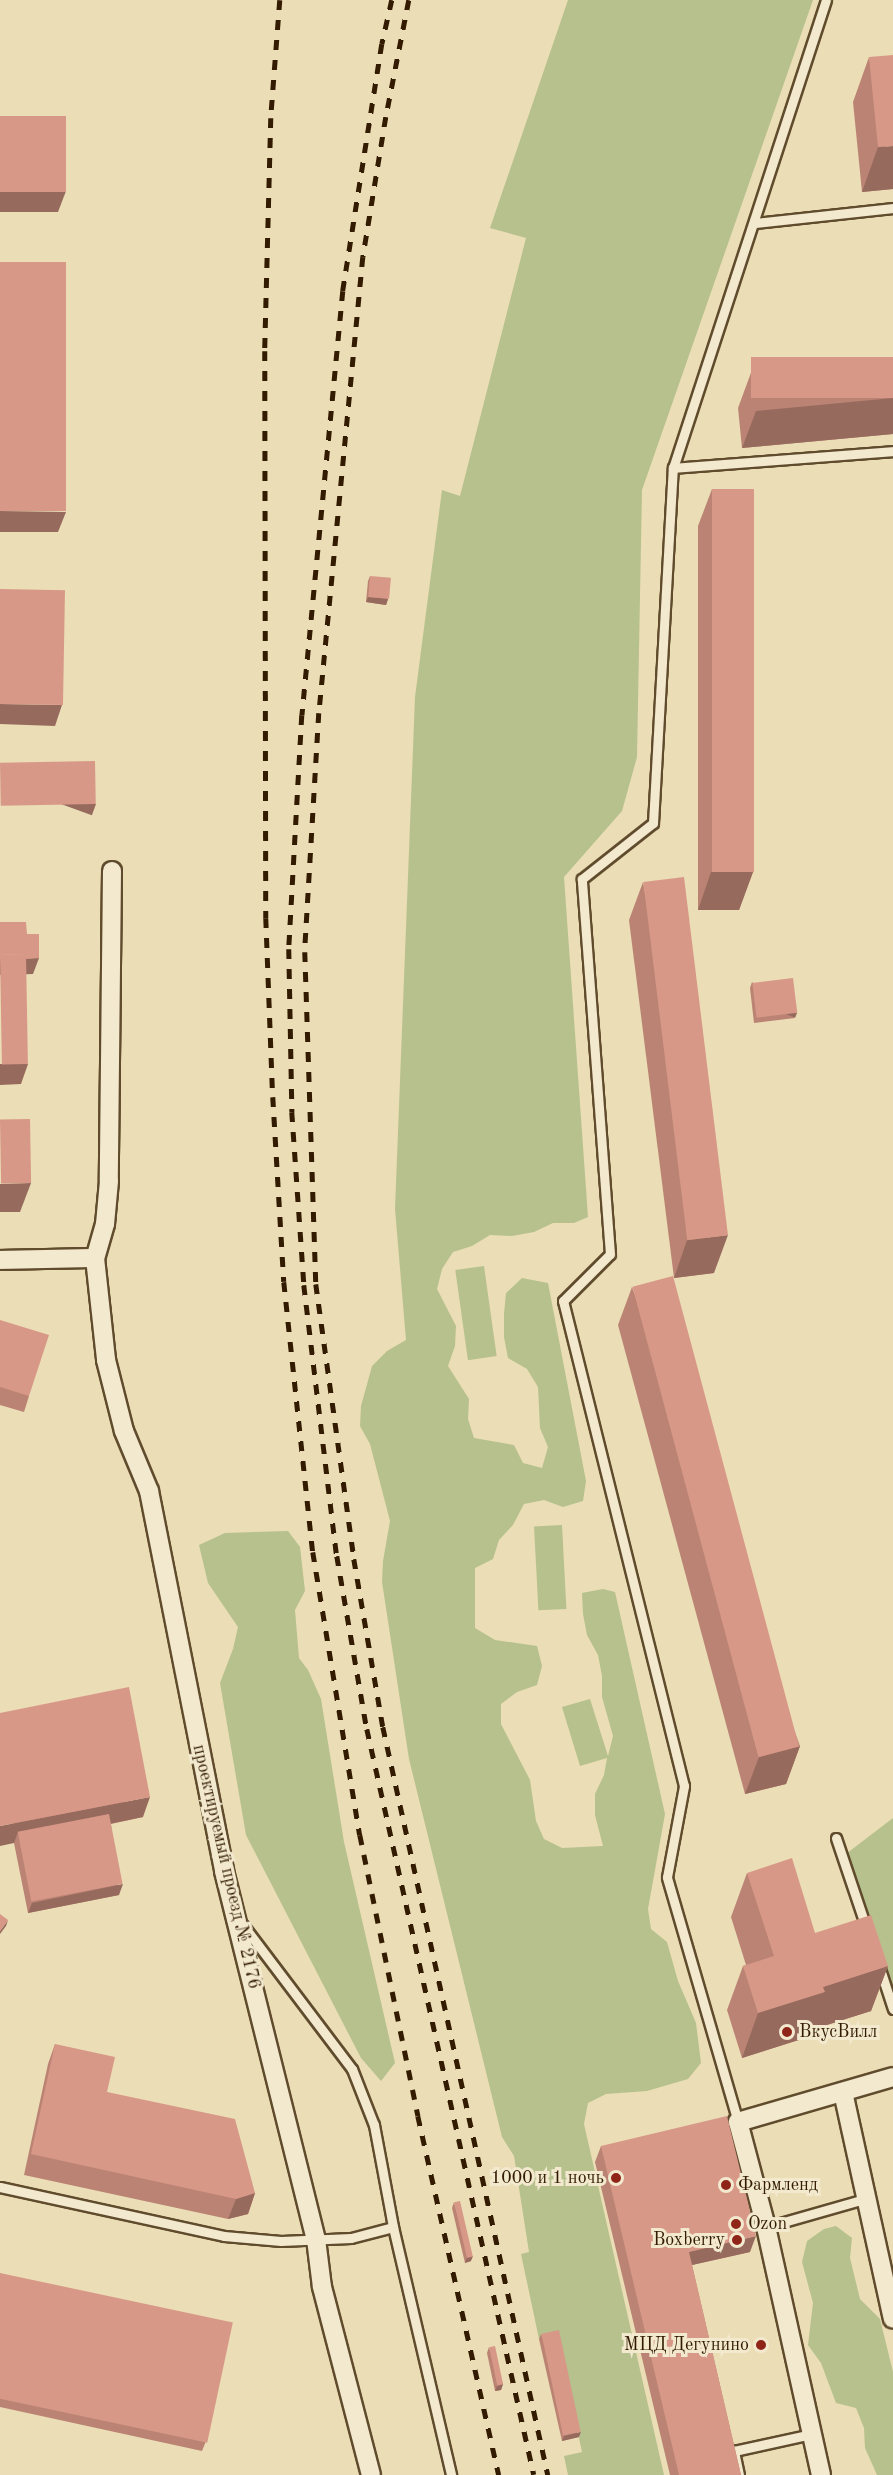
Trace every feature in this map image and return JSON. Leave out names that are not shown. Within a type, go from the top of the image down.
[{"type":"street","points":[[0,1260],[95,1258],[105,1224],[109,1181],[112,871]]},
{"type":"street","name":"проектируемый проезд № 2176","points":[[95,1258],[106,1360],[124,1431],[149,1491],[218,1843],[316,2239],[322,2287],[371,2475]]},
{"type":"street","points":[[821,2475],[766,2227],[738,2122],[893,2077]]},
{"type":"street","points":[[843,2092],[893,2319]]},
{"type":"lane","points":[[738,2122],[667,1876],[684,1786],[563,1301],[610,1254],[582,879],[653,823],[673,468],[755,223],[826,0]]},
{"type":"lane","points":[[755,223],[893,208]]},
{"type":"lane","points":[[673,468],[893,451]]},
{"type":"lane","points":[[836,1838],[868,1933]]},
{"type":"lane","points":[[236,1916],[351,2069],[374,2126],[393,2227],[452,2475]]},
{"type":"lane","points":[[875,1955],[893,2009]]},
{"type":"lane","points":[[0,2187],[224,2236],[281,2241],[351,2238],[393,2227]]},
{"type":"lane","points":[[766,2227],[868,2198]]},
{"type":"lane","points":[[740,2475],[734,2451],[812,2434]]},
{"type":"green space","points":[[568,0],[813,0],[642,490],[637,757],[622,811],[564,877],[588,1217],[574,1223],[553,1223],[534,1232],[512,1236],[490,1235],[472,1246],[453,1252],[442,1269],[437,1289],[456,1326],[455,1346],[448,1366],[469,1399],[468,1419],[474,1438],[514,1445],[523,1463],[542,1468],[548,1447],[540,1428],[538,1387],[527,1369],[508,1358],[504,1337],[504,1314],[506,1293],[522,1278],[548,1283],[586,1481],[583,1501],[563,1507],[544,1500],[524,1504],[513,1525],[499,1540],[493,1559],[475,1568],[475,1628],[495,1640],[537,1646],[542,1666],[537,1685],[517,1692],[501,1704],[501,1724],[530,1780],[536,1821],[544,1839],[562,1848],[603,1846],[595,1815],[595,1794],[604,1775],[607,1758],[580,1766],[562,1707],[590,1699],[608,1756],[613,1736],[602,1697],[602,1676],[598,1655],[587,1635],[582,1593],[603,1589],[615,1592],[665,1814],[648,1909],[651,1929],[667,1942],[678,1981],[696,2023],[701,2063],[688,2079],[647,2091],[606,2094],[588,2103],[584,2124],[664,2475],[568,2475],[564,2456],[582,2452],[557,2336],[539,2339],[521,2254],[529,2252],[514,2156],[502,2137],[409,1759],[382,1582],[390,1521],[370,1444],[360,1426],[361,1406],[372,1366],[387,1351],[406,1340],[395,1209],[415,697],[442,490],[460,496],[526,238],[490,228]]},
{"type":"green space","points":[[484,1266],[497,1356],[468,1360],[455,1270]]},
{"type":"green space","points":[[562,1525],[566,1609],[538,1610],[534,1526]]},
{"type":"green space","points":[[288,1531],[300,1547],[305,1591],[295,1610],[299,1658],[308,1670],[321,1699],[344,1842],[395,2063],[381,2081],[361,2058],[246,1835],[220,1683],[233,1649],[238,1627],[208,1583],[199,1545],[225,1533]]},
{"type":"green space","points":[[893,1818],[893,2009],[842,1857]]},
{"type":"green space","points":[[836,2226],[852,2238],[850,2258],[860,2299],[880,2319],[893,2372],[893,2475],[877,2475],[865,2448],[864,2428],[856,2408],[836,2403],[821,2363],[808,2345],[813,2303],[802,2262],[807,2241],[824,2229]]},
{"type":"building","points":[[893,55],[893,146],[878,147],[869,57]]},
{"type":"building","points":[[0,116],[66,116],[66,192],[0,192]]},
{"type":"building","points":[[0,262],[66,262],[66,511],[0,511]]},
{"type":"building","points":[[751,357],[893,357],[893,398],[751,398]]},
{"type":"building","points":[[712,489],[754,489],[754,872],[712,872]]},
{"type":"building","points":[[370,576],[391,578],[389,599],[368,597]]},
{"type":"building","points":[[0,589],[65,590],[63,705],[0,704]]},
{"type":"building","points":[[95,761],[96,804],[1,806],[0,763]]},
{"type":"building","points":[[684,877],[728,1235],[687,1240],[643,882]]},
{"type":"building","points":[[0,922],[26,922],[27,934],[39,934],[39,958],[26,959],[26,954],[0,955]]},
{"type":"building","points":[[0,954],[26,954],[28,1064],[2,1064]]},
{"type":"building","points":[[793,978],[797,1013],[757,1018],[752,983]]},
{"type":"building","points":[[30,1119],[31,1183],[1,1184],[0,1120]]},
{"type":"building","points":[[673,1276],[799,1746],[758,1757],[632,1287]]},
{"type":"building","points":[[0,1320],[49,1335],[29,1396],[0,1387]]},
{"type":"building","points":[[129,1687],[150,1797],[0,1826],[0,1713]]},
{"type":"building","points":[[109,1814],[123,1884],[31,1901],[18,1832]]},
{"type":"building","points":[[792,1858],[815,1933],[871,1915],[888,1966],[823,1987],[825,1992],[758,2013],[743,1966],[774,1956],[747,1873]]},
{"type":"building","points":[[0,1914],[8,1920],[0,1931]]},
{"type":"building","points":[[55,2044],[115,2057],[107,2092],[235,2119],[255,2193],[236,2199],[31,2154]]},
{"type":"building","points":[[727,2116],[756,2236],[689,2252],[741,2475],[679,2475],[601,2146]]},
{"type":"building","points":[[460,2201],[473,2257],[467,2258],[454,2202]]},
{"type":"building","points":[[0,2273],[233,2322],[207,2443],[0,2399]]},
{"type":"building","points":[[559,2330],[581,2432],[563,2435],[541,2334]]},
{"type":"building","points":[[495,2346],[503,2384],[497,2385],[489,2347]]},
{"type":"railway","points":[[280,0],[271,118],[265,351],[266,918],[273,1097],[284,1282],[313,1552],[360,1835],[418,2116],[499,2475]]},
{"type":"railway","points":[[392,0],[382,44],[343,291],[302,715],[289,949],[292,1112],[304,1285],[337,1556],[367,1729],[534,2475]]},
{"type":"railway","points":[[409,0],[386,117],[363,257],[319,713],[305,952],[316,1284],[354,1559],[383,1727],[548,2475]]},
{"type":"place","name":"ВкусВилл","points":[[787,2032]]},
{"type":"place","name":"1000 и 1 ночь","points":[[616,2178]]},
{"type":"place","name":"Фармленд","points":[[726,2185]]},
{"type":"place","name":"Ozon","points":[[736,2224]]},
{"type":"place","name":"Boxberry","points":[[737,2240]]},
{"type":"place","name":"МЦД Дегунино","points":[[761,2345]]}]
